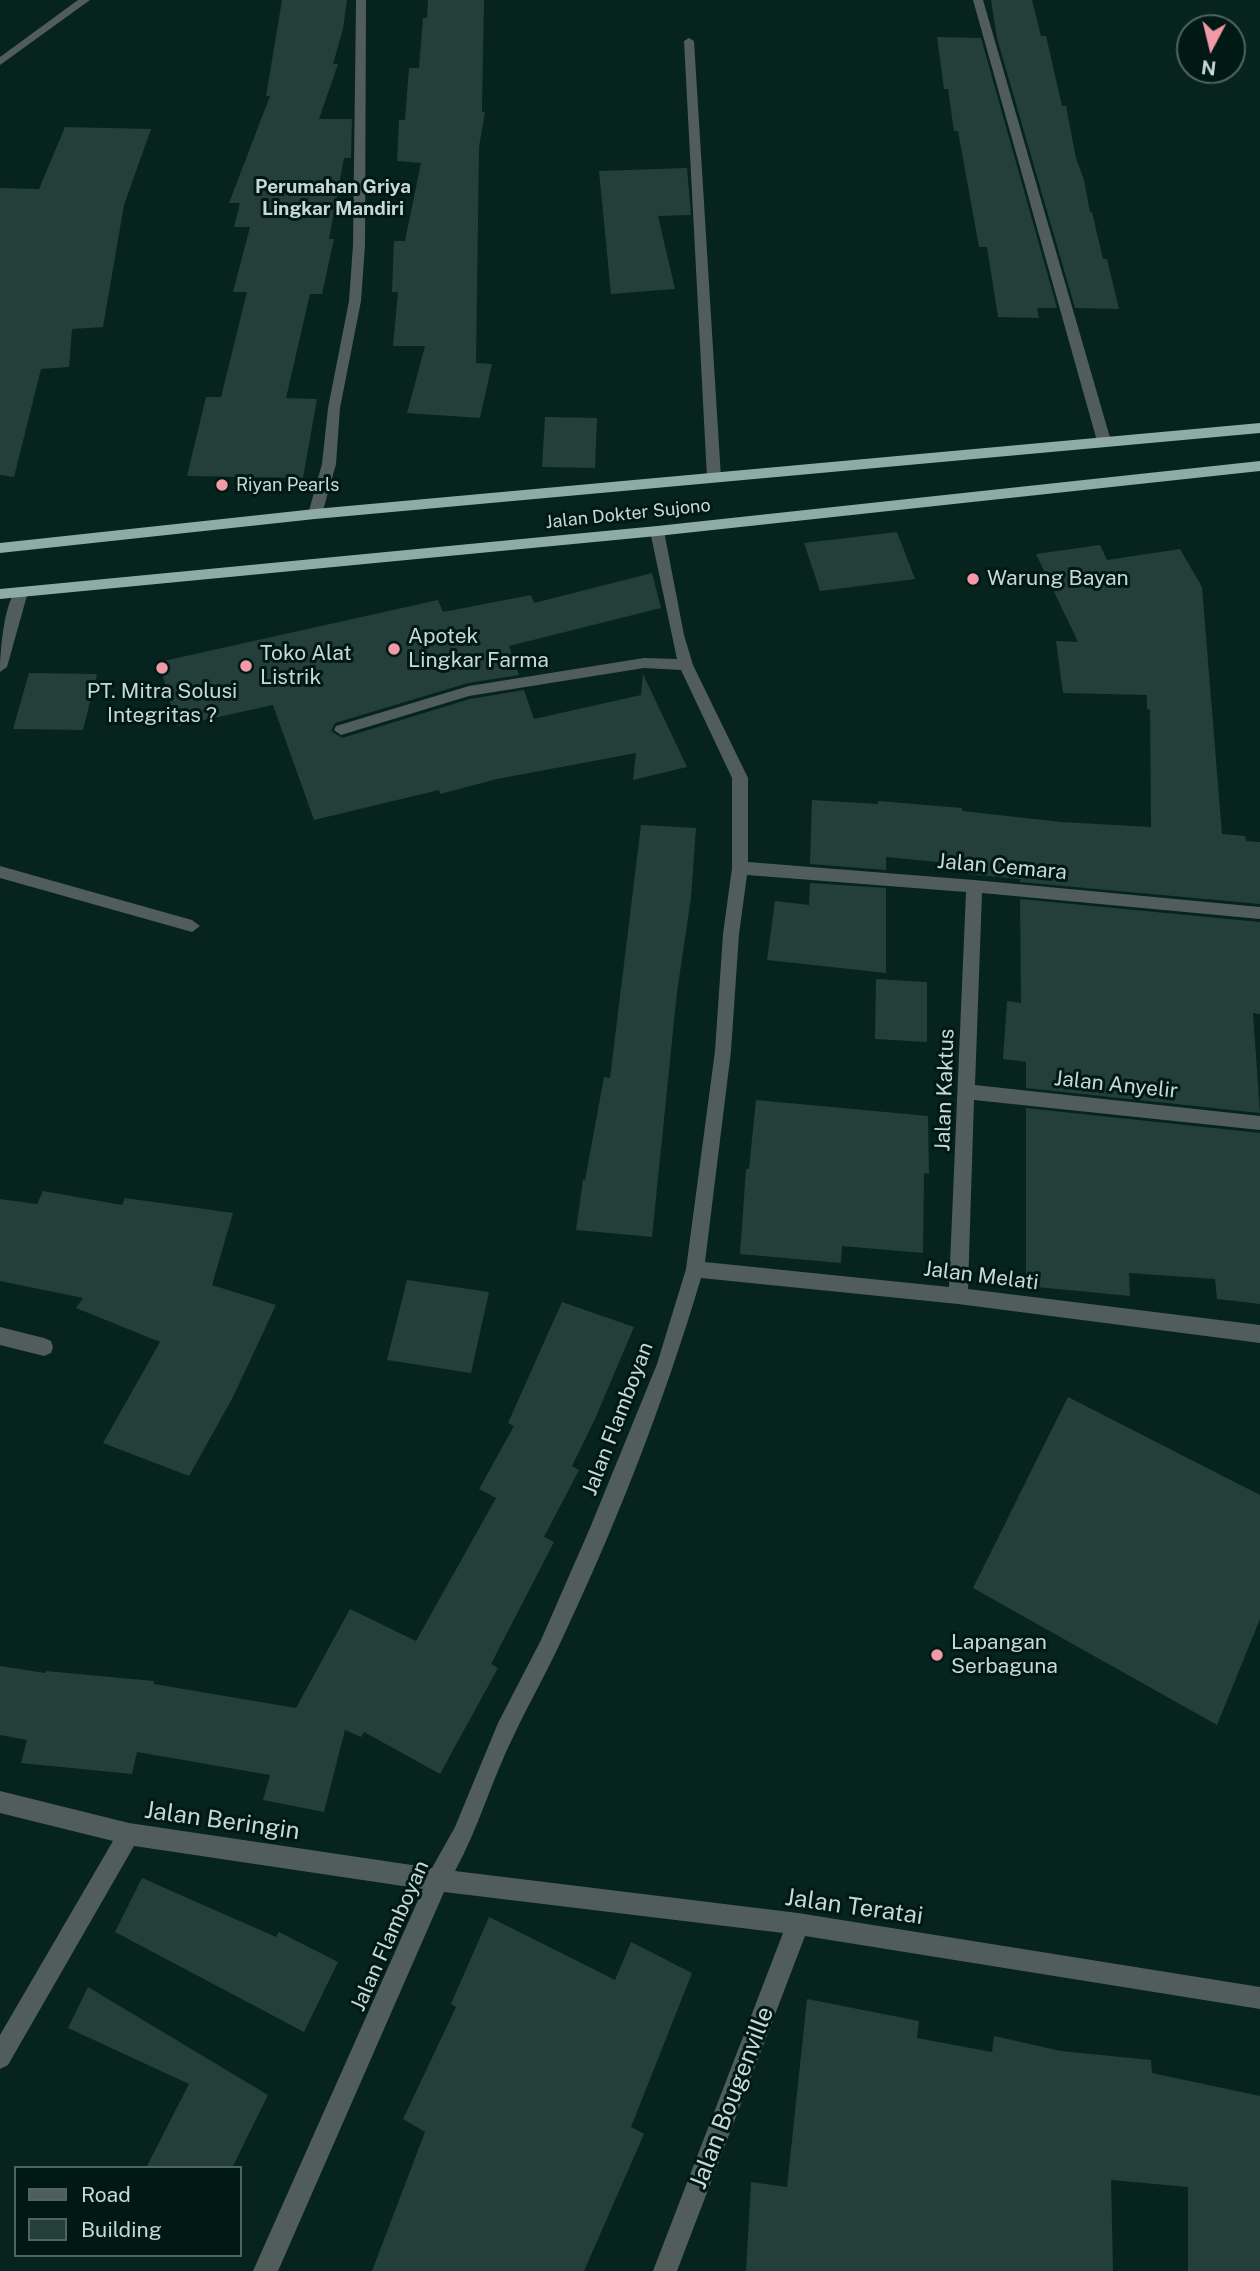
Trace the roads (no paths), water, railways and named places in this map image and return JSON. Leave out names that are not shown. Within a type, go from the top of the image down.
[{"type":"highway","points":[[0,548],[315,514],[1260,428]]},
{"type":"highway","name":"Jalan Dokter Sujono","points":[[0,594],[657,531],[1260,466]]},
{"type":"street","points":[[0,62],[85,0]]},
{"type":"street","points":[[315,514],[327,476],[336,396],[355,301],[359,245],[361,0]]},
{"type":"street","points":[[978,0],[1104,441]]},
{"type":"street","points":[[689,41],[714,478]]},
{"type":"street","name":"Jalan Flamboyan","points":[[265,2271],[438,1880],[463,1834],[505,1730],[548,1647],[599,1532],[666,1364],[695,1269],[723,1051],[731,934],[740,868],[740,778],[686,665],[677,635],[657,531]]},
{"type":"street","points":[[0,667],[21,592]]},
{"type":"street","points":[[341,730],[469,691],[644,663],[686,665]]},
{"type":"street","name":"Jalan Cemara","points":[[740,868],[974,886],[1260,913]]},
{"type":"street","points":[[0,872],[192,926]]},
{"type":"street","name":"Jalan Kaktus","points":[[958,1296],[974,886]]},
{"type":"street","name":"Jalan Anyelir","points":[[968,1093],[1260,1123]]},
{"type":"street","name":"Jalan Melati","points":[[695,1269],[958,1296],[1260,1334]]},
{"type":"street","points":[[0,1336],[44,1347]]},
{"type":"street","name":"Jalan Beringin","points":[[0,1802],[129,1833],[438,1880]]},
{"type":"street","points":[[0,2057],[129,1833]]},
{"type":"street","name":"Jalan Teratai","points":[[438,1880],[798,1924],[1260,1998]]},
{"type":"street","name":"Jalan Bougenville","points":[[665,2271],[798,1924]]},
{"type":"place","name":"Riyan Pearls","points":[[222,485]]},
{"type":"place","name":"Warung Bayan","points":[[973,579]]},
{"type":"place","name":"Apotek Lingkar Farma","points":[[394,649]]},
{"type":"place","name":"Toko Alat Listrik","points":[[246,666]]},
{"type":"place","name":"PT. Mitra Solusi Integritas ?","points":[[162,668]]},
{"type":"place","name":"Lapangan Serbaguna","points":[[937,1655]]},
{"type":"district","name":"Perumahan Griya Lingkar Mandiri","points":[[333,198]]}]
